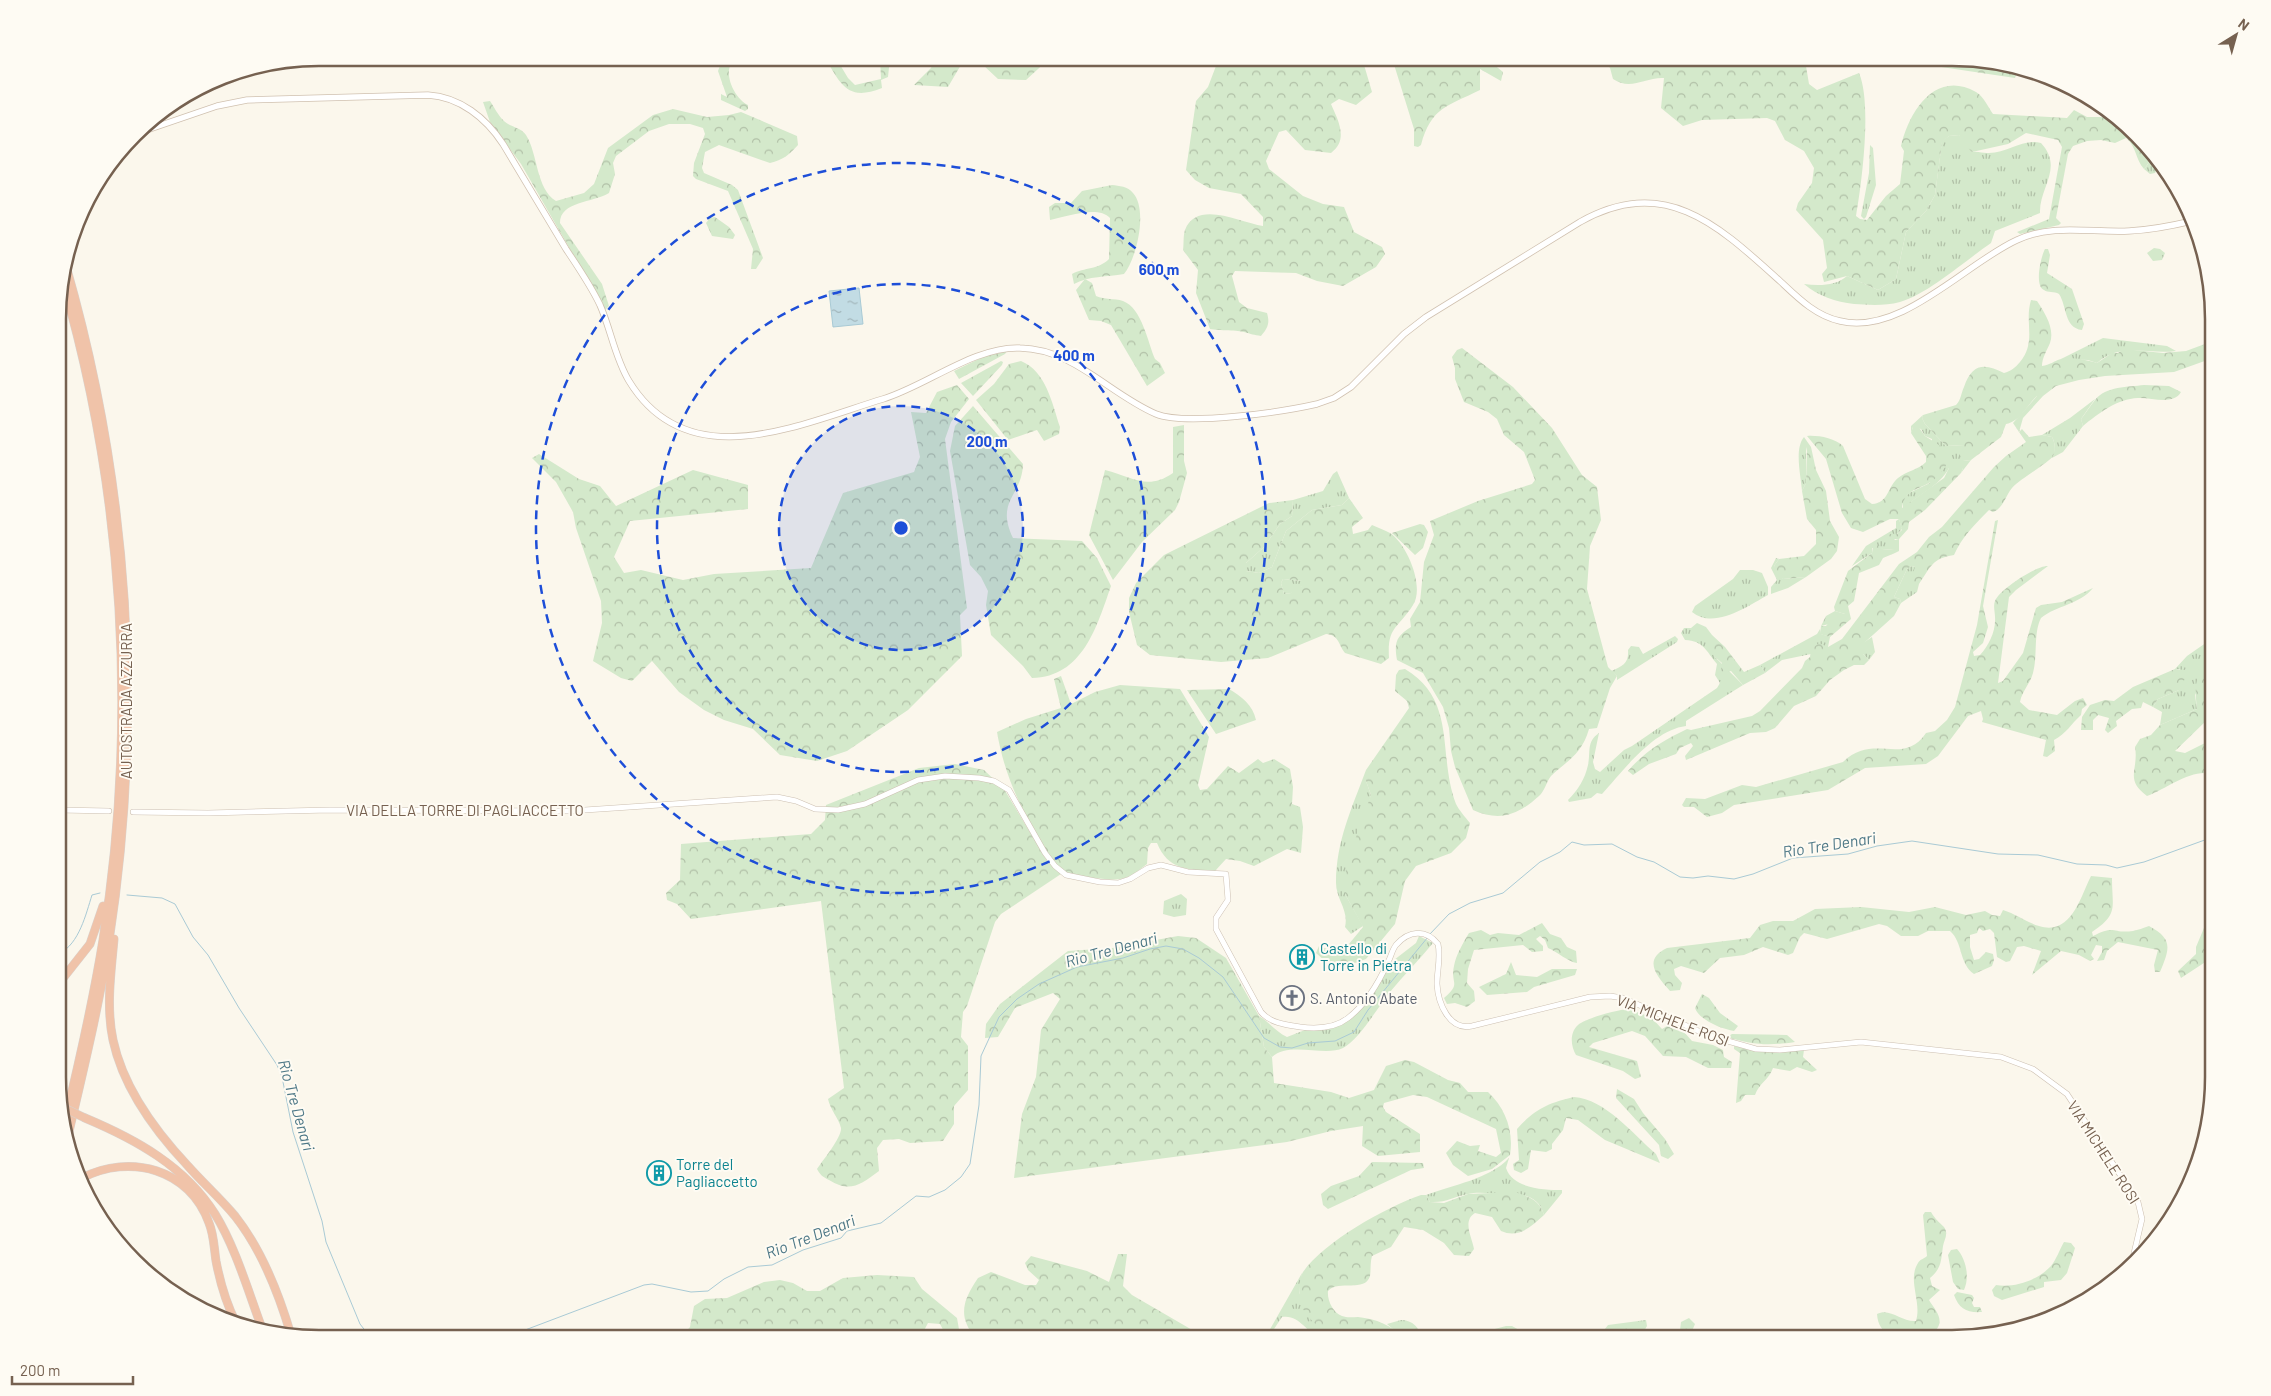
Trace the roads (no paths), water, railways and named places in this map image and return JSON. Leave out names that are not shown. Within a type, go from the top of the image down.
[{"type":"highway","name":"AUTOSTRADA AZZURRA","points":[[69,279],[86,344],[114,487],[124,587],[128,682],[126,790],[109,940],[99,999],[71,1124]]},
{"type":"highway","name":"AUTOSTRADA AZZURRA","points":[[67,300],[84,368],[108,503],[119,618],[121,685],[120,777],[112,870],[93,998],[68,1108]]},
{"type":"highway","points":[[66,974],[87,948],[99,921],[109,873],[120,777]]},
{"type":"highway","points":[[126,790],[125,837],[110,976],[109,1017],[115,1048],[133,1091],[158,1130],[187,1165],[227,1207],[247,1233],[266,1269],[288,1328]]},
{"type":"highway","points":[[68,1109],[130,1137],[150,1149],[176,1171],[206,1202],[221,1225],[260,1322]]},
{"type":"highway","points":[[86,1176],[108,1168],[134,1165],[165,1174],[186,1187],[200,1204],[209,1223],[221,1284],[233,1314]]},
{"type":"main road","points":[[154,128],[217,106],[247,100],[428,95],[442,97],[461,104],[486,122],[503,144],[596,299],[622,368],[637,393],[656,412],[679,426],[705,436],[726,438],[744,438],[774,432],[890,397],[981,356],[1015,348],[1038,350],[1065,359],[1142,407],[1172,418],[1200,419],[1326,402],[1351,387],[1404,334],[1430,314],[1580,222],[1603,211],[1629,204],[1660,204],[1684,209],[1697,215],[1737,242],[1812,308],[1830,318],[1854,323],[1880,319],[1916,305],[2010,244],[2030,235],[2069,229],[2143,230],[2186,222]]},
{"type":"street","name":"VIA DELLA TORRE DI PAGLIACCETTO","points":[[133,812],[208,814],[330,810],[570,811],[777,797],[796,800],[817,810],[844,809],[865,804],[918,780],[945,776],[979,778],[994,782],[1009,790],[1045,853],[1055,866],[1066,875],[1100,882],[1118,883],[1130,879],[1148,868],[1162,865],[1188,872],[1223,873],[1227,875]]},
{"type":"street","points":[[66,810],[109,811]]},
{"type":"street","name":"VIA MICHELE ROSI","points":[[1227,875],[1228,900],[1216,918],[1217,931],[1261,1012],[1267,1018],[1286,1025],[1323,1028],[1348,1018],[1363,1003],[1398,942],[1416,933],[1427,934],[1439,946],[1437,983],[1440,1000],[1450,1019],[1463,1027],[1590,997],[1614,996],[1628,999],[1710,1036],[1756,1049],[1780,1050],[1861,1042],[2001,1057],[2024,1065],[2043,1075],[2067,1094],[2138,1202],[2142,1215],[2135,1251]]},
{"type":"water","points":[[859,288],[863,324],[833,327],[829,291]]},
{"type":"waterway","name":"Rio Tre Denari","points":[[1430,934],[1449,914],[1470,903],[1503,893],[1540,862],[1560,852],[1572,842],[1584,845],[1612,844],[1637,857],[1654,862],[1680,877],[1708,876],[1734,879],[1753,874],[1793,858],[1848,854],[1877,846],[1912,841],[1998,854],[2038,855],[2077,864],[2106,865],[2117,868],[2144,862],[2205,840]]},
{"type":"waterway","name":"Rio Tre Denari","points":[[66,950],[77,936],[92,895],[100,893]]},
{"type":"waterway","name":"Rio Tre Denari","points":[[127,895],[162,898],[175,904],[193,937],[208,955],[239,1008],[277,1065],[282,1077],[293,1132],[322,1221],[326,1242],[360,1324],[365,1330]]},
{"type":"waterway","name":"Rio Tre Denari","points":[[525,1330],[644,1285],[652,1284],[691,1292],[708,1291],[724,1279],[748,1267],[772,1265],[803,1250],[841,1238],[847,1231],[881,1223],[916,1196],[929,1197],[945,1190],[961,1177],[970,1164],[979,1105],[981,1056],[999,1017],[1017,999],[1039,984],[1077,967],[1123,958],[1166,946],[1183,949],[1199,958],[1223,977],[1264,1038],[1280,1047],[1292,1048],[1308,1043],[1335,1041],[1354,1032],[1368,1010],[1428,937]]},
{"type":"place","name":"Castello di Torre in Pietra","points":[[1302,957]]},
{"type":"place","name":"S. Antonio Abate","points":[[1292,998]]},
{"type":"place","name":"Torre del Pagliaccetto","points":[[659,1173]]}]
